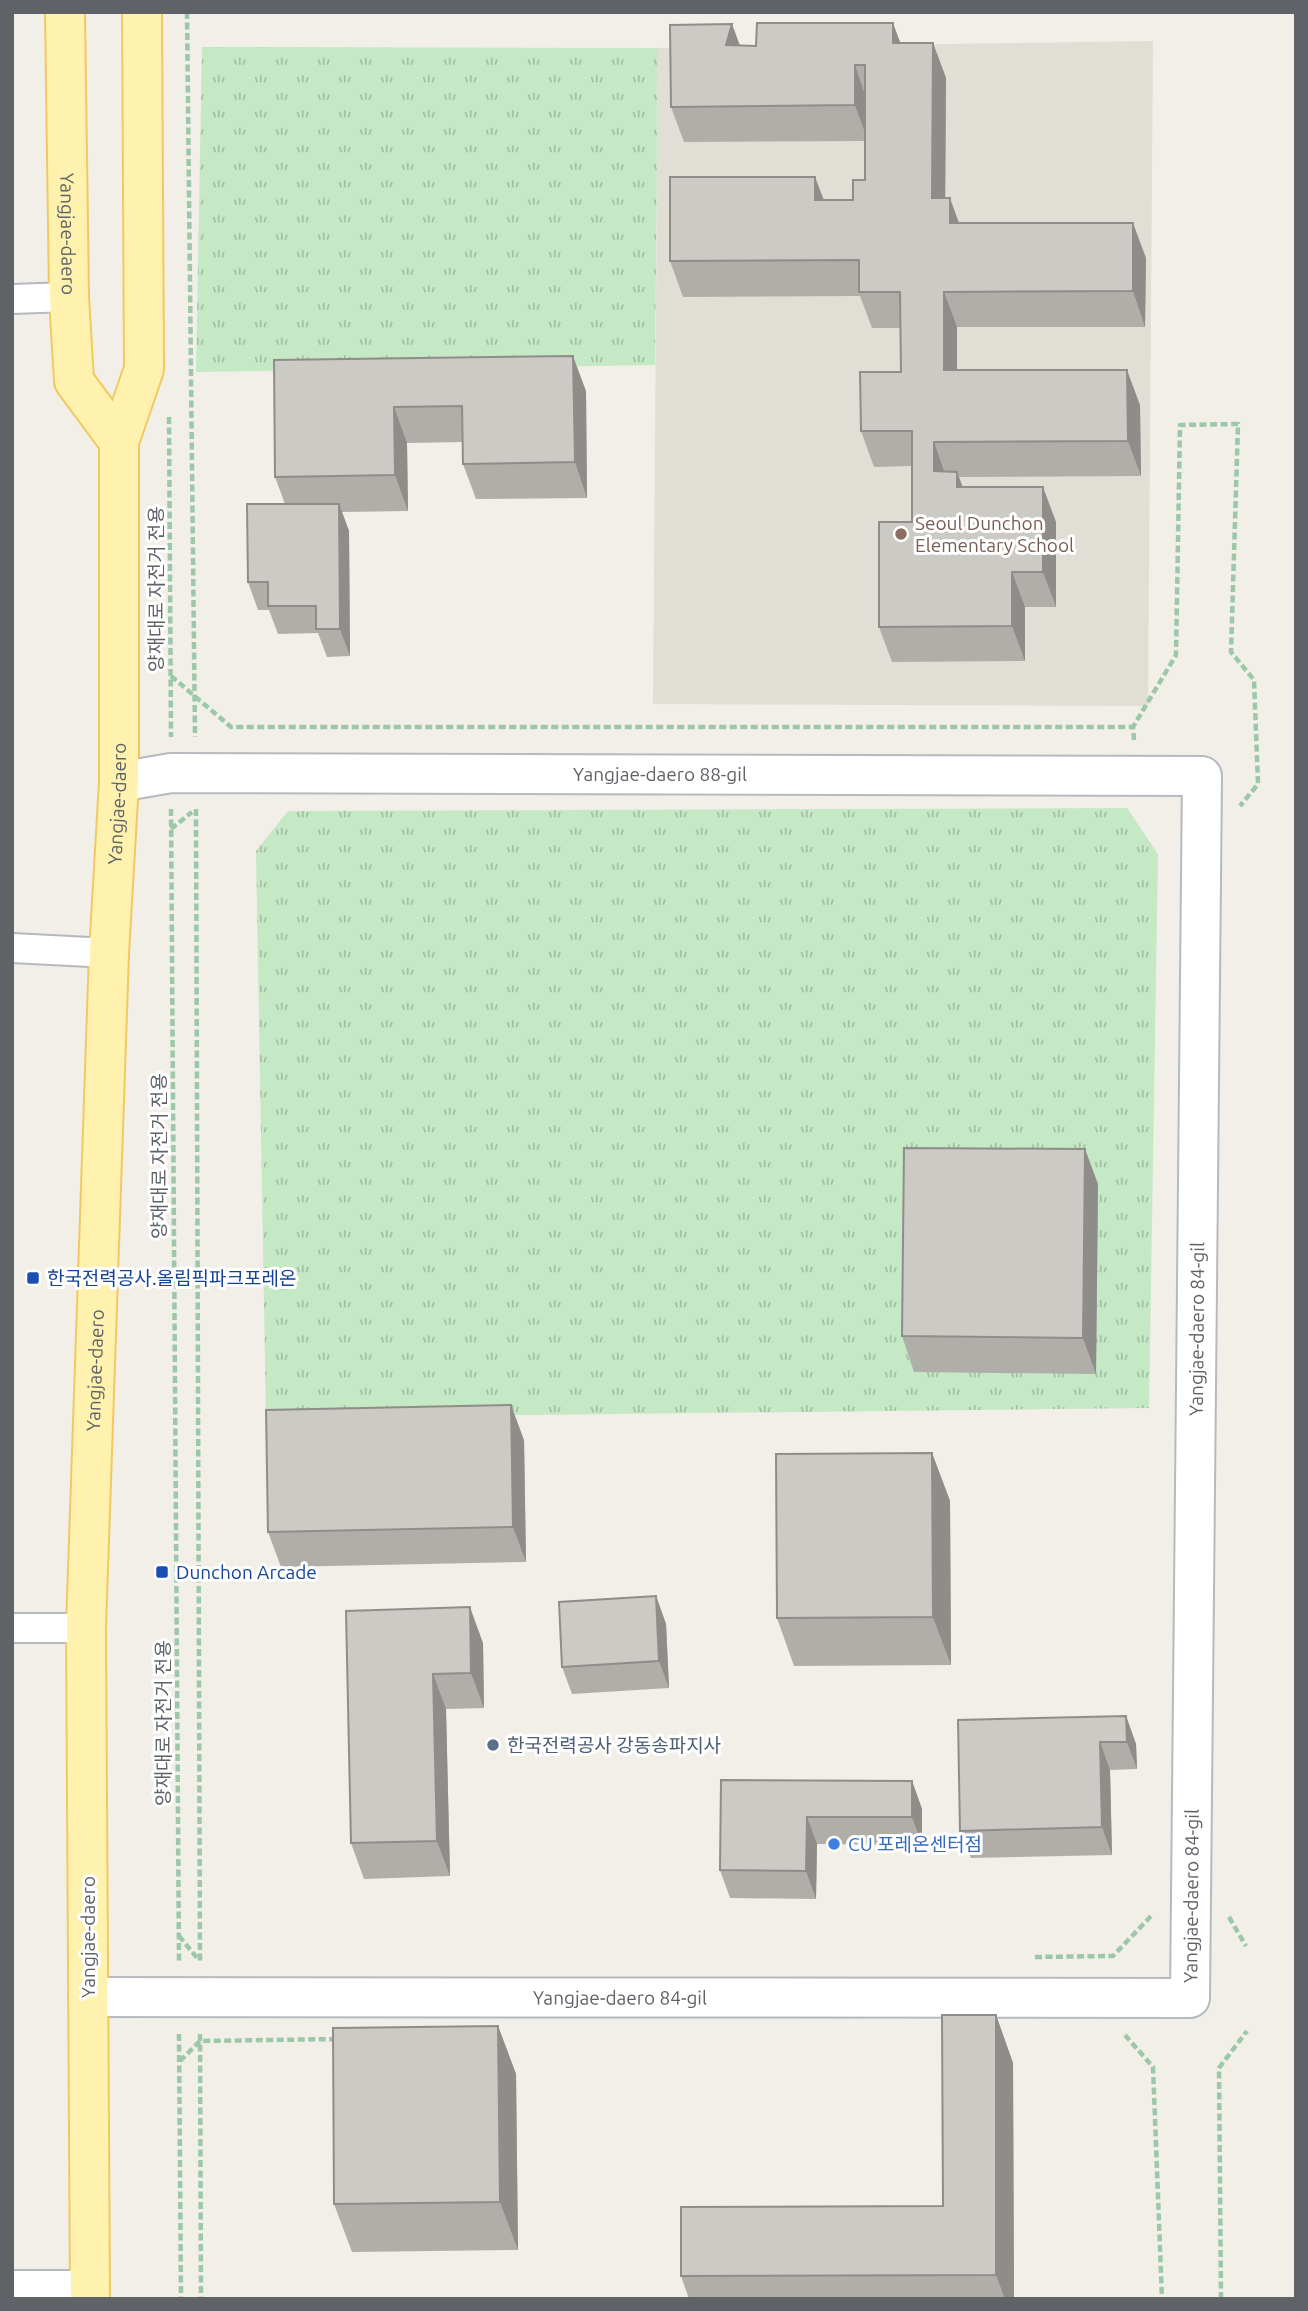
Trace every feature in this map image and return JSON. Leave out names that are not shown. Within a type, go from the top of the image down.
[{"type":"main road","name":"Yangjae-daero","points":[[65,12],[69,297],[74,381],[119,442]]},
{"type":"main road","name":"Yangjae-daero","points":[[90,2292],[86,1628],[109,953],[120,782],[119,442],[144,369],[142,12]]},
{"type":"street","points":[[12,299],[69,297]]},
{"type":"street","name":"Yangjae-daero 88-gil","points":[[120,782],[183,773],[1202,776]]},
{"type":"street","name":"Yangjae-daero 84-gil","points":[[88,1997],[193,1985],[1190,1998],[1202,776]]},
{"type":"street","points":[[12,948],[109,953]]},
{"type":"street","points":[[12,1628],[86,1628]]},
{"type":"street","points":[[12,2285],[90,2292]]},
{"type":"path","points":[[187,12],[195,697],[183,773],[193,1985],[201,2299]]},
{"type":"path","name":"양재대로 자전거 전용","points":[[169,413],[171,676],[183,773],[179,1936],[193,1985],[181,2299]]},
{"type":"path","points":[[171,676],[231,727],[1133,727]]},
{"type":"path","points":[[1029,1957],[1113,1956],[1158,1910]]},
{"type":"path","points":[[179,1936],[193,1985]]},
{"type":"path","points":[[1119,2028],[1153,2067],[1162,2299]]},
{"type":"path","points":[[1221,2299],[1219,2067],[1247,2031]]},
{"type":"shaded area","name":"Seoul Dunchon Elementary School","points":[[1153,41],[1148,706],[653,704],[658,48]]},
{"type":"green space","points":[[202,47],[658,48],[655,365],[196,372]]},
{"type":"green space","points":[[1127,808],[1158,854],[1149,1408],[266,1418],[256,851],[288,811]]},
{"type":"building","points":[[757,23],[893,23],[893,43],[933,43],[932,198],[950,198],[950,223],[1133,223],[1133,291],[944,292],[944,370],[1127,370],[1128,441],[934,442],[934,471],[957,472],[957,487],[1043,487],[1043,572],[1012,572],[1012,626],[879,627],[879,522],[912,522],[912,431],[861,431],[860,372],[901,372],[900,292],[859,292],[859,260],[670,261],[670,177],[815,177],[815,200],[853,200],[853,180],[865,180],[865,65],[855,65],[855,105],[671,107],[670,25],[732,24],[726,45],[756,46]]},
{"type":"building","points":[[573,356],[575,462],[463,464],[462,406],[394,407],[395,475],[275,477],[274,360]]},
{"type":"building","points":[[247,504],[339,504],[340,629],[316,629],[316,606],[268,606],[268,582],[248,582]]},
{"type":"building","points":[[904,1148],[1085,1149],[1083,1338],[902,1336]]},
{"type":"building","points":[[511,1405],[513,1527],[268,1532],[266,1410]]},
{"type":"building","points":[[932,1453],[933,1617],[777,1618],[776,1454]]},
{"type":"building","points":[[656,1596],[659,1661],[562,1667],[559,1602]]},
{"type":"building","points":[[470,1607],[471,1673],[433,1674],[437,1841],[351,1843],[346,1611]]},
{"type":"building","points":[[1126,1716],[1127,1742],[1100,1742],[1102,1827],[960,1831],[958,1720]]},
{"type":"building","points":[[721,1780],[912,1781],[912,1817],[807,1817],[806,1871],[720,1870]]},
{"type":"building","points":[[942,2015],[996,2015],[996,2275],[681,2276],[681,2207],[943,2206]]},
{"type":"building","points":[[498,2026],[500,2202],[334,2204],[333,2028]]},
{"type":"place","name":"Seoul Dunchon Elementary School","points":[[901,534]]},
{"type":"place","name":"한국전력공사.올림픽파크포레온","points":[[33,1278]]},
{"type":"place","name":"Dunchon Arcade","points":[[162,1572]]},
{"type":"place","name":"한국전력공사 강동송파지사","points":[[493,1745]]},
{"type":"place","name":"CU 포레온센터점","points":[[834,1844]]}]
